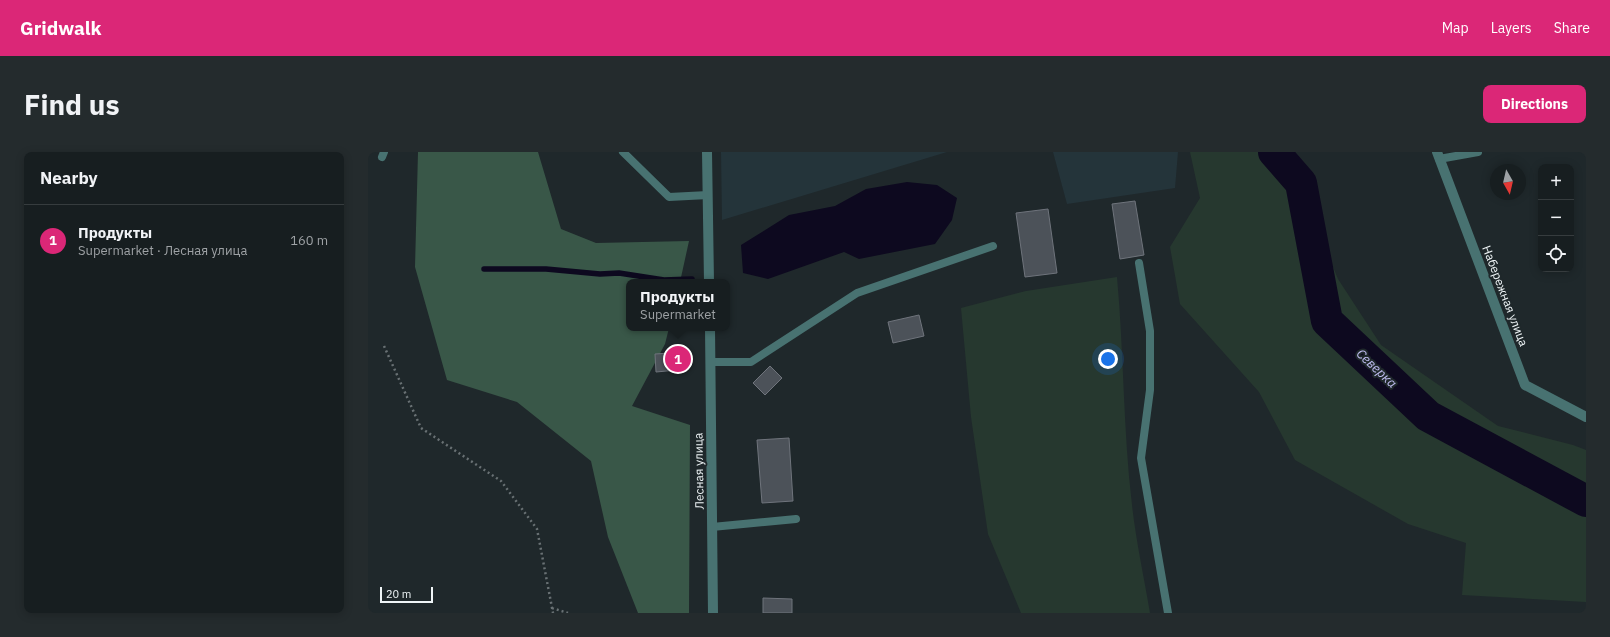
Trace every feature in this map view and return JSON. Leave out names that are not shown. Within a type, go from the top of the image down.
[{"type":"street","points":[[707,152],[709,279]]},
{"type":"street","name":"Набережная улица","points":[[1438,155],[1525,385],[1586,417]]},
{"type":"street","name":"Лесная улица","points":[[710,331],[713,613]]},
{"type":"lane","points":[[623,152],[669,197],[708,195]]},
{"type":"lane","points":[[1438,155],[1478,152]]},
{"type":"lane","points":[[710,362],[751,362],[857,293],[993,246]]},
{"type":"lane","points":[[1139,263],[1150,332],[1150,390],[1141,458],[1168,613]]},
{"type":"lane","points":[[712,527],[796,519]]},
{"type":"path","points":[[384,346],[421,428],[500,481],[537,529],[553,613]]},
{"type":"path","points":[[552,608],[568,613]]},
{"type":"shaded area","points":[[721,152],[947,152],[722,220]]},
{"type":"shaded area","points":[[1053,152],[1178,152],[1175,188],[1067,204]]},
{"type":"shaded area","points":[[907,182],[937,185],[957,198],[952,220],[935,244],[859,259],[844,252],[768,279],[743,273],[741,245],[789,215],[835,206],[866,189]]},
{"type":"green space","points":[[418,152],[538,152],[561,229],[596,243],[689,241],[681,279],[626,279],[626,331],[668,331],[665,344],[632,406],[690,425],[689,613],[638,613],[608,537],[591,461],[517,402],[447,380],[415,267]]},
{"type":"green space","points":[[1190,152],[1290,152],[1312,216],[1338,279],[1381,345],[1498,426],[1573,445],[1586,450],[1586,602],[1462,595],[1466,543],[1408,524],[1295,460],[1259,392],[1180,304],[1170,247],[1200,198]]},
{"type":"green space","points":[[1117,277],[1129,476],[1136,532],[1150,613],[1021,613],[988,534],[971,417],[961,308],[1026,291]]},
{"type":"building","points":[[1135,201],[1144,255],[1120,259],[1112,204]]},
{"type":"building","points":[[1048,209],[1057,273],[1025,277],[1016,213]]},
{"type":"building","points":[[919,315],[924,336],[893,343],[888,322]]},
{"type":"building","points":[[686,352],[688,369],[656,372],[655,354]]},
{"type":"building","points":[[770,366],[782,378],[765,395],[753,383]]},
{"type":"building","points":[[789,438],[793,501],[762,503],[757,440]]},
{"type":"building","points":[[763,598],[792,599],[792,613],[763,613]]},
{"type":"waterway","name":"Северка","points":[[1274,152],[1301,183],[1327,321],[1428,416],[1586,501]]},
{"type":"waterway","points":[[484,269],[546,269],[600,274],[619,273],[658,279]]},
{"type":"place","name":"Продукты","points":[[678,359]]}]
